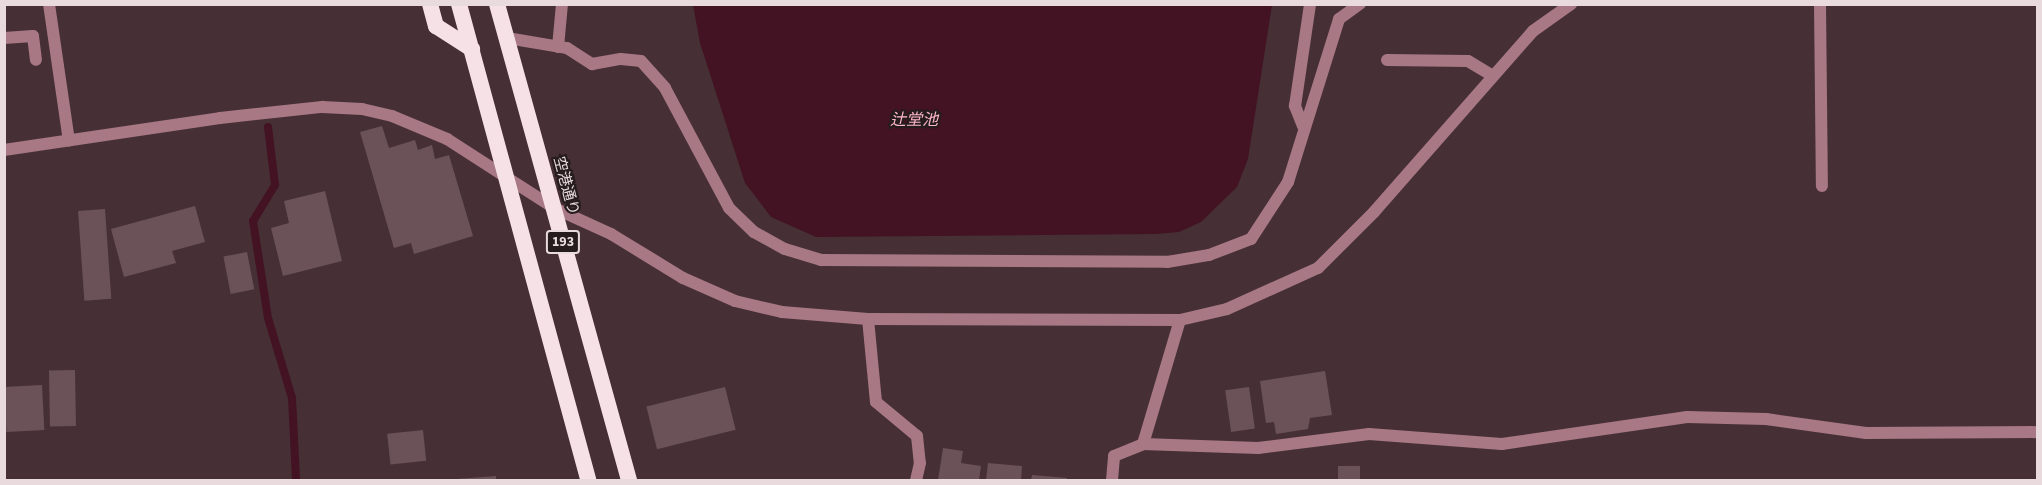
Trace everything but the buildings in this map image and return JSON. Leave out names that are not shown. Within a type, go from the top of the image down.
[{"type":"highway","points":[[430,4],[436,26],[472,49]]},
{"type":"highway","name":"193","points":[[459,4],[588,480]]},
{"type":"highway","name":"空港通り","points":[[497,4],[628,480]]},
{"type":"highway","points":[[507,38],[511,4]]},
{"type":"street","points":[[49,4],[69,141]]},
{"type":"street","points":[[558,47],[562,4]]},
{"type":"street","points":[[1303,126],[1295,106],[1311,4]]},
{"type":"street","points":[[507,38],[558,47],[592,64],[621,59],[641,61],[665,88],[729,208],[754,232],[784,249],[821,260],[1167,262],[1209,255],[1251,239],[1271,212],[1288,182],[1303,126],[1339,19],[1360,4]]},
{"type":"street","points":[[4,150],[220,118],[322,107],[362,109],[392,116],[447,139],[554,208],[611,234],[683,278],[735,301],[782,312],[868,319],[1180,320],[1227,309],[1318,268],[1374,212],[1533,31],[1571,4]]},
{"type":"street","points":[[1820,4],[1822,186]]},
{"type":"street","points":[[4,38],[33,36],[36,60]]},
{"type":"street","points":[[1387,60],[1468,61],[1493,76]]},
{"type":"street","points":[[868,319],[876,402],[917,436],[920,463],[916,480]]},
{"type":"street","points":[[1143,444],[1180,320]]},
{"type":"street","points":[[1112,480],[1114,456],[1143,444],[1258,448],[1341,435],[1370,434],[1502,444],[1687,417],[1766,419],[1866,433],[2037,432]]},
{"type":"water","name":"辻堂池","points":[[1272,4],[1248,159],[1237,187],[1201,222],[1179,232],[1156,234],[816,237],[771,217],[745,183],[700,43],[693,5]]},
{"type":"waterway","points":[[268,127],[275,185],[253,221],[268,318],[292,398],[296,480]]}]
